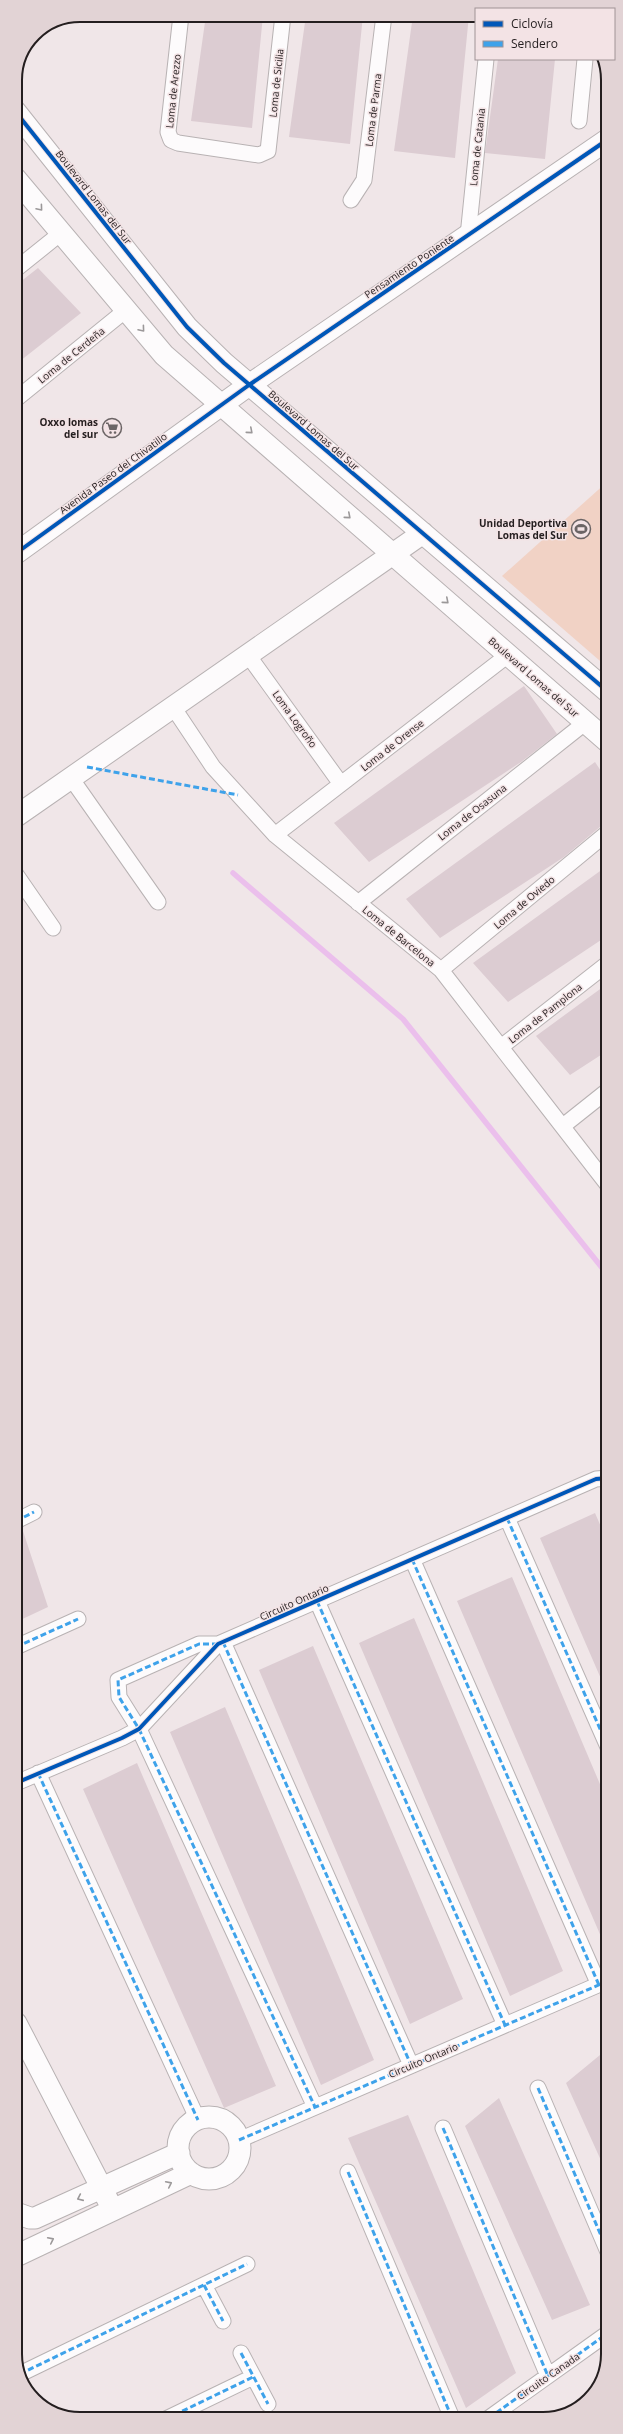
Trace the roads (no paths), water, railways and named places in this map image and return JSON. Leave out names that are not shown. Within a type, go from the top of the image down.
[{"type":"street","name":"Loma de Arezzo","points":[[181,22],[168,132],[171,140],[178,143],[259,155],[268,151]]},
{"type":"street","name":"Loma de Sicilia","points":[[268,151],[282,22]]},
{"type":"street","name":"Loma de Parma","points":[[351,200],[364,180],[383,22]]},
{"type":"street","name":"Loma de Catania","points":[[468,236],[486,60]]},
{"type":"street","points":[[579,121],[585,60]]},
{"type":"street","name":"Boulevard Lomas del Sur","points":[[22,120],[187,327],[250,385],[601,686]]},
{"type":"street","name":"Pensamiento Poniente","points":[[220,406],[601,144]]},
{"type":"street","name":"Boulevard Lomas del Sur","points":[[22,186],[164,355],[220,406],[601,736]]},
{"type":"street","points":[[22,264],[61,233]]},
{"type":"street","name":"Loma de Cerdeña","points":[[22,394],[126,310]]},
{"type":"street","name":"Avenida Paseo del Chivatillo","points":[[22,549],[220,406]]},
{"type":"street","points":[[22,813],[423,533]]},
{"type":"street","name":"Loma Logroño","points":[[248,655],[341,784]]},
{"type":"street","name":"Loma de Orense","points":[[275,835],[508,655]]},
{"type":"street","name":"Loma de Barcelona","points":[[174,707],[213,767],[275,835],[441,970],[601,1176]]},
{"type":"street","name":"Loma de Osasuna","points":[[358,903],[586,722]]},
{"type":"street","points":[[71,778],[158,902]]},
{"type":"street","name":"Loma de Oviedo","points":[[441,970],[601,838]]},
{"type":"street","points":[[22,883],[53,928]]},
{"type":"street","name":"Loma de Pamplona","points":[[501,1047],[601,969]]},
{"type":"street","points":[[563,1126],[601,1096]]},
{"type":"street","name":"Circuito Ontario","points":[[22,1780],[122,1738],[138,1728],[220,1643],[596,1479],[601,1479]]},
{"type":"street","points":[[22,1518],[34,1512]]},
{"type":"street","points":[[507,1518],[601,1731]]},
{"type":"street","points":[[412,1560],[601,1979]]},
{"type":"street","points":[[317,1601],[505,2025]]},
{"type":"street","points":[[22,1644],[78,1619]]},
{"type":"street","points":[[316,2107],[138,1728],[119,1698],[118,1680],[199,1644],[220,1643],[411,2065]]},
{"type":"street","points":[[38,1773],[198,2120]]},
{"type":"street","name":"Circuito Ontario","points":[[239,2140],[601,1984]]},
{"type":"street","points":[[22,2034],[113,2210]]},
{"type":"street","points":[[538,2088],[601,2236]]},
{"type":"street","points":[[213,2118],[224,2121],[234,2129],[239,2140],[240,2152],[237,2163],[229,2172],[220,2178],[206,2179],[191,2173],[179,2153],[183,2133],[191,2124],[198,2120],[213,2118]]},
{"type":"street","points":[[443,2128],[548,2376]]},
{"type":"street","points":[[22,2215],[35,2218],[179,2153]]},
{"type":"street","points":[[348,2172],[449,2412]]},
{"type":"street","points":[[22,2253],[191,2173]]},
{"type":"street","points":[[25,2372],[247,2264]]},
{"type":"street","points":[[204,2285],[223,2321]]},
{"type":"street","name":"Circuito Canada","points":[[497,2412],[601,2338]]},
{"type":"street","points":[[241,2353],[268,2404]]},
{"type":"street","points":[[181,2412],[254,2377]]},
{"type":"waterway","points":[[233,873],[403,1019],[601,1266]]},
{"type":"place","name":"Oxxo lomas del sur","points":[[112,428]]},
{"type":"place","name":"Unidad Deportiva Lomas del Sur","points":[[581,529]]}]
